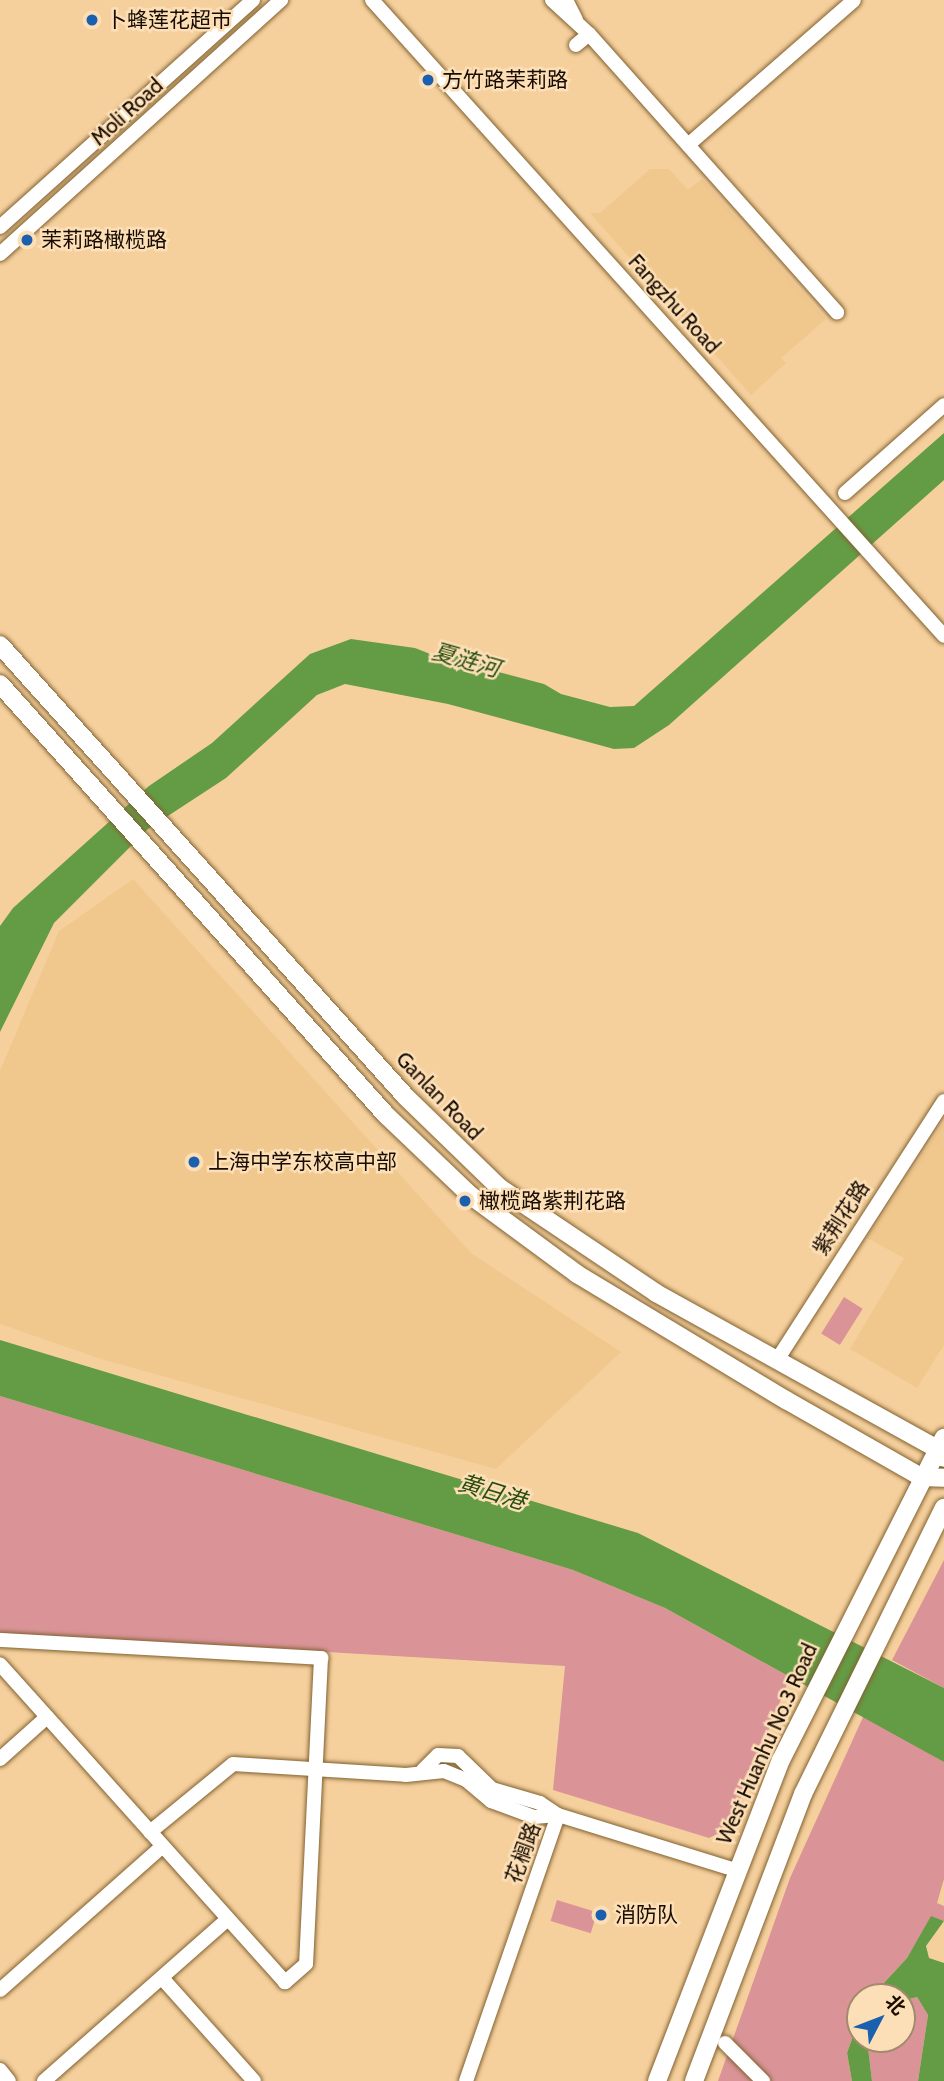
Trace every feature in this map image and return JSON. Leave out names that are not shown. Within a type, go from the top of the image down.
[{"type":"main road","name":"Ganlan Road","points":[[0,645],[406,1097],[500,1188],[593,1254],[777,1360],[942,1448]]},
{"type":"main road","points":[[0,684],[386,1115],[470,1195],[577,1274],[921,1477],[944,1478]]},
{"type":"main road","name":"West Huanhu No.3 Road","points":[[657,2081],[736,1870],[812,1693],[921,1477],[942,1448]]},
{"type":"main road","points":[[694,2081],[767,1881],[842,1709],[944,1508]]},
{"type":"street","name":"Moli Road","points":[[0,226],[253,0]]},
{"type":"street","name":"Moli Road","points":[[0,254],[281,0]]},
{"type":"street","name":"Fangzhu Road","points":[[372,0],[944,636]]},
{"type":"street","points":[[552,0],[589,34],[837,312]]},
{"type":"street","points":[[566,0],[576,20]]},
{"type":"street","points":[[688,145],[854,0]]},
{"type":"street","points":[[576,45],[589,34]]},
{"type":"street","points":[[845,493],[944,405]]},
{"type":"street","name":"紫荆花路","points":[[777,1360],[944,1101]]},
{"type":"street","points":[[0,1640],[321,1658],[306,1964],[285,1982],[0,1664]]},
{"type":"street","points":[[0,1759],[47,1717]]},
{"type":"street","points":[[150,1832],[225,1767],[316,1768],[406,1775],[423,1770],[456,1773],[491,1801],[534,1817],[558,1815]]},
{"type":"street","name":"花榈路","points":[[466,2081],[558,1815],[736,1870]]},
{"type":"street","points":[[0,1990],[163,1846]]},
{"type":"street","points":[[44,2081],[62,2075],[162,1978],[228,1919]]},
{"type":"street","points":[[162,1978],[254,2081]]},
{"type":"street","points":[[725,2043],[764,2081]]},
{"type":"street","points":[[0,2070],[9,2081]]},
{"type":"shaded area","points":[[650,169],[669,169],[688,190],[702,179],[826,319],[781,358],[786,363],[751,395],[590,213],[600,213]]},
{"type":"shaded area","name":"上海中学东校高中部","points":[[133,879],[471,1253],[621,1352],[496,1469],[101,1359],[0,1324],[0,1071],[59,931]]},
{"type":"shaded area","points":[[944,1122],[944,1345],[917,1388],[850,1349],[904,1258],[867,1238]]},
{"type":"shaded area","points":[[844,1297],[863,1309],[840,1345],[821,1333]]},
{"type":"shaded area","points":[[0,1396],[573,1570],[665,1608],[790,1677],[728,1829],[709,1838],[553,1790],[565,1666],[0,1633]]},
{"type":"shaded area","points":[[944,1560],[944,1688],[892,1660]]},
{"type":"shaded area","points":[[864,1715],[944,1762],[944,1879],[937,1903],[944,1906],[944,1921],[931,1917],[907,1958],[884,1983],[846,1983],[846,2053],[852,2081],[718,2081],[790,1878]]},
{"type":"shaded area","points":[[557,1900],[597,1912],[591,1933],[551,1921]]},
{"type":"shaded area","points":[[916,1997],[928,2015],[918,2081],[872,2081],[869,2053],[916,2053]]},
{"type":"water","name":"夏涟河","points":[[944,433],[944,480],[669,725],[634,748],[614,749],[448,704],[345,684],[317,695],[226,778],[148,829],[54,923],[0,1032],[0,926],[13,908],[149,786],[212,743],[310,654],[351,639],[415,648],[443,659],[463,655],[484,662],[491,670],[544,684],[561,694],[610,707],[634,706]]},
{"type":"water","name":"黄日港","points":[[0,1340],[638,1533],[944,1688],[944,1762],[665,1608],[573,1570],[0,1396]]},
{"type":"water","points":[[931,1916],[944,1921],[926,1946],[929,1958],[944,1963],[944,2081],[918,2081],[928,2015],[916,1997],[916,1983],[884,1983],[907,1958]]},
{"type":"water","points":[[847,2053],[869,2053],[872,2081],[852,2081]]},
{"type":"place","name":"卜蜂莲花超市","points":[[92,20]]},
{"type":"place","name":"方竹路茉莉路","points":[[428,80]]},
{"type":"place","name":"茉莉路橄榄路","points":[[27,240]]},
{"type":"place","name":"上海中学东校高中部","points":[[194,1162]]},
{"type":"place","name":"橄榄路紫荆花路","points":[[465,1201]]},
{"type":"place","name":"消防队","points":[[601,1915]]}]
